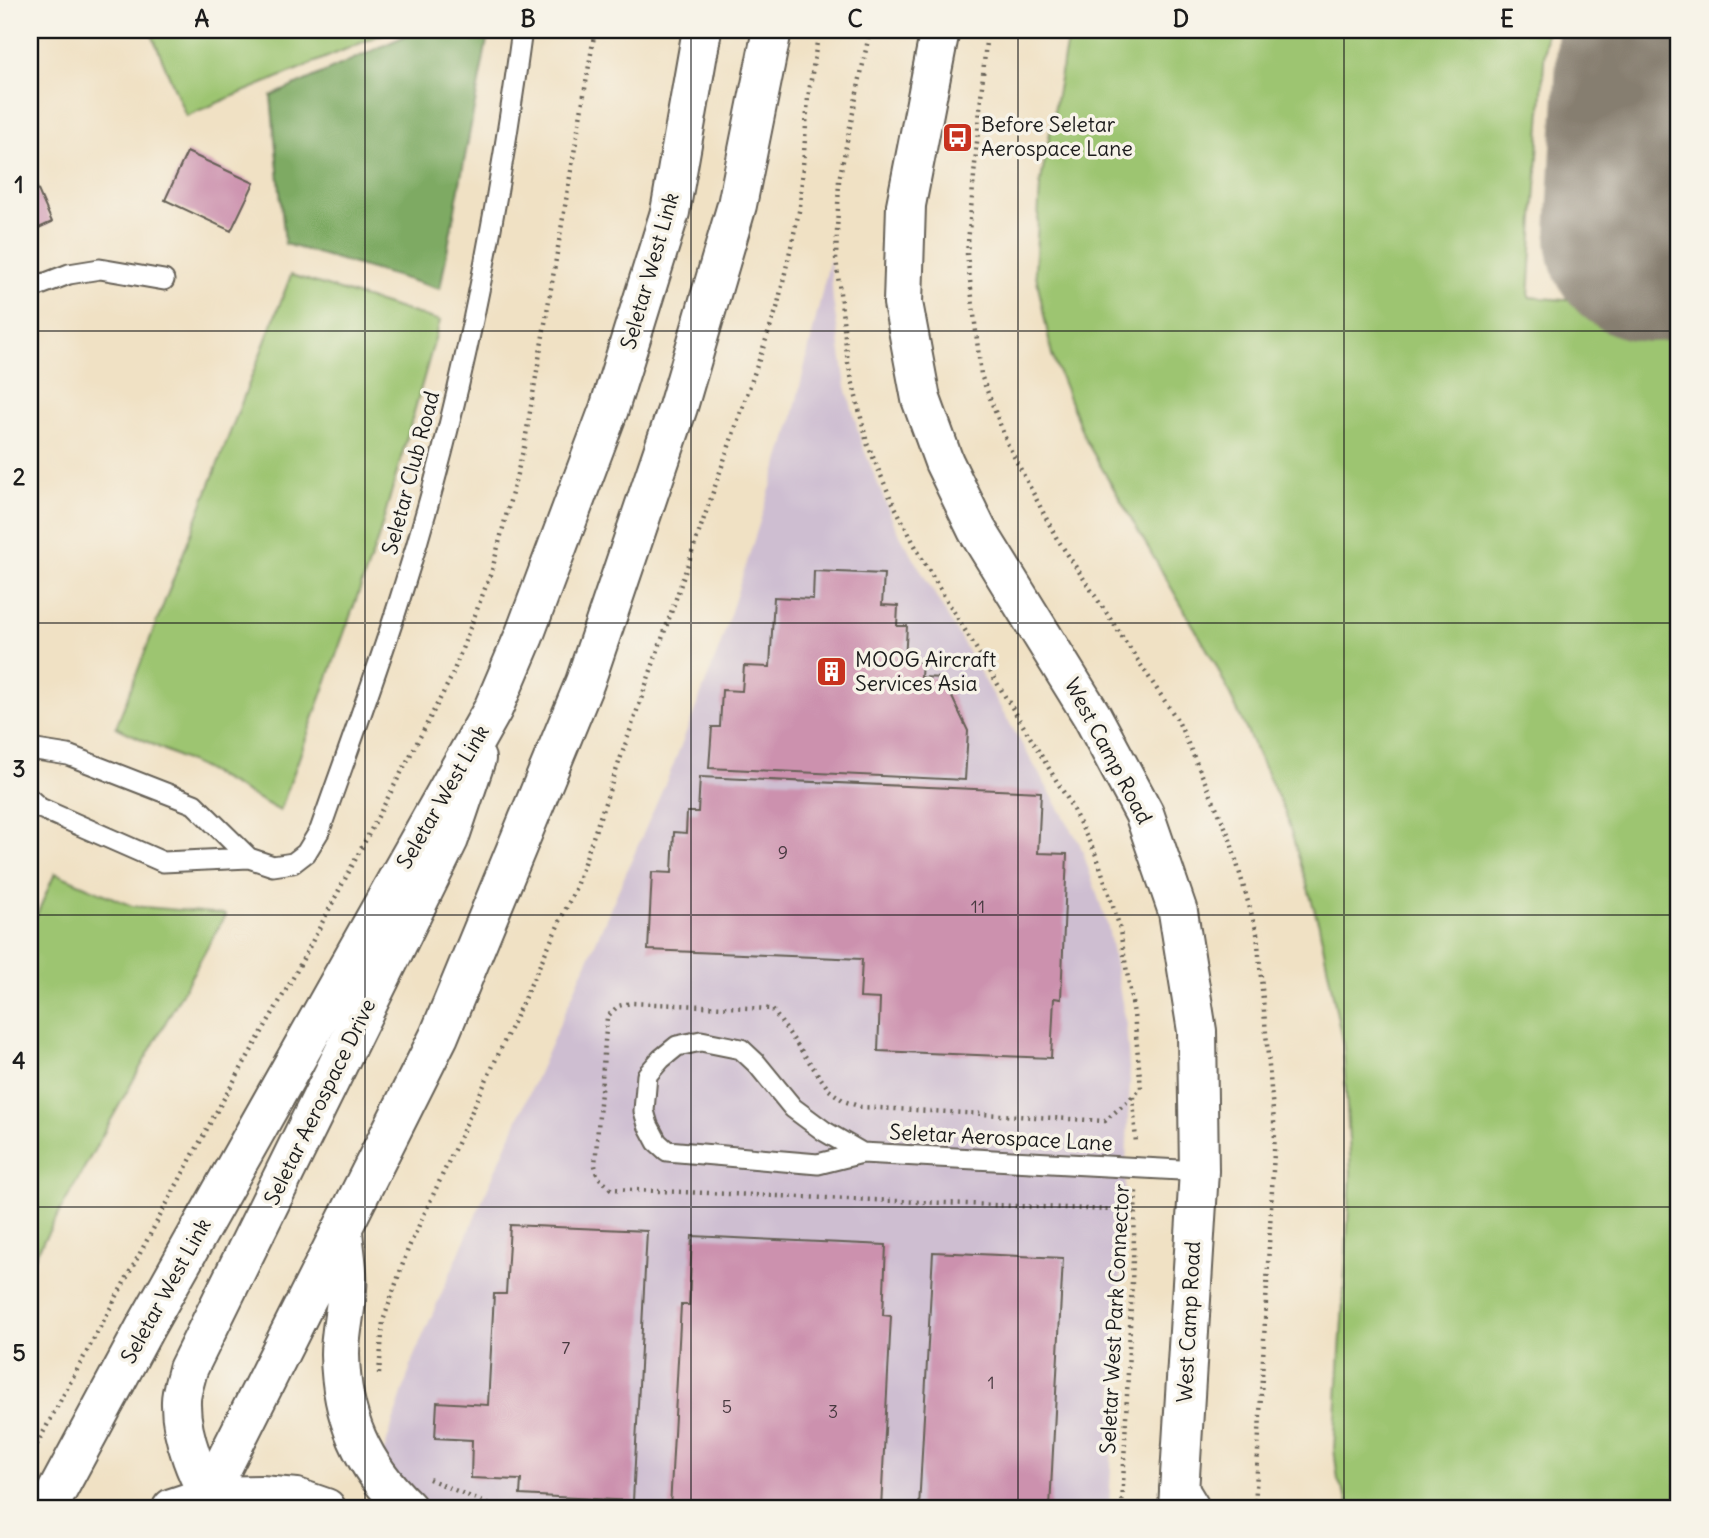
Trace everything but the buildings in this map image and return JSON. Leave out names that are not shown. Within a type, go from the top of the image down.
[{"type":"main road","name":"Seletar West Link","points":[[48,1508],[160,1301],[493,709],[524,636],[609,409],[670,212],[702,30]]},
{"type":"main road","points":[[210,1504],[439,1036],[585,682],[678,407],[737,205],[772,30]]},
{"type":"main road","name":"West Camp Road","points":[[940,30],[906,205],[903,303],[921,399],[944,462],[977,530],[1092,716],[1144,813],[1178,912],[1197,1031],[1199,1171],[1180,1504]]},
{"type":"main road","name":"Seletar Aerospace Drive","points":[[210,1504],[184,1434],[180,1400],[188,1369],[449,839],[493,709]]},
{"type":"main road","points":[[343,1230],[348,1287],[340,1355],[348,1421],[365,1458],[417,1493]]},
{"type":"main road","points":[[172,1508],[261,1495],[297,1498],[326,1508]]},
{"type":"lane","name":"Seletar Club Road","points":[[30,799],[40,808],[163,863],[250,858],[273,866],[293,863],[306,853],[320,830],[404,589],[448,428],[483,272],[508,136],[522,30]]},
{"type":"lane","points":[[30,289],[69,274],[100,269],[164,280]]},
{"type":"lane","points":[[30,749],[68,755],[194,804],[250,858]]},
{"type":"lane","name":"Seletar Aerospace Lane","points":[[862,1153],[824,1131],[793,1108],[741,1049],[701,1041],[677,1046],[647,1074],[644,1111],[657,1142],[667,1152],[818,1164],[862,1153],[1199,1171]]},
{"type":"path","points":[[378,1382],[383,1321],[408,1249],[575,889],[777,309],[800,207],[808,98],[819,30]]},
{"type":"path","name":"Seletar West Park Connector","points":[[870,30],[839,180],[836,258],[848,363],[867,443],[891,499],[923,561],[1067,798],[1097,857],[1119,925],[1134,1014],[1141,1088],[1133,1097],[1137,1168],[1122,1508]]},
{"type":"path","points":[[417,1493],[497,1508]]},
{"type":"shaded area","points":[[830,258],[833,300],[846,386],[861,442],[895,526],[1080,844],[1108,927],[1126,1024],[1130,1082],[1109,1508],[366,1508],[414,1356],[672,768],[720,646],[792,421]]},
{"type":"green space","points":[[150,30],[392,30],[186,116]]},
{"type":"green space","points":[[418,30],[489,30],[440,289],[285,244],[271,96]]},
{"type":"green space","points":[[1069,30],[1546,30],[1529,297],[1679,309],[1679,1508],[1351,1508],[1338,1480],[1334,1449],[1351,1173],[1343,1045],[1319,925],[1285,812],[1215,663],[1085,439],[1052,355],[1035,270],[1040,186]]},
{"type":"green space","points":[[291,275],[440,321],[378,539],[280,811],[202,768],[116,727]]},
{"type":"green space","points":[[55,873],[132,906],[226,914],[30,1265],[30,930]]},
{"type":"runway","points":[[1652,236],[1664,30]]},
{"type":"place","name":"Before Seletar Aerospace Lane","points":[[958,137]]},
{"type":"place","name":"MOOG Aircraft Services Asia","points":[[832,672]]}]
